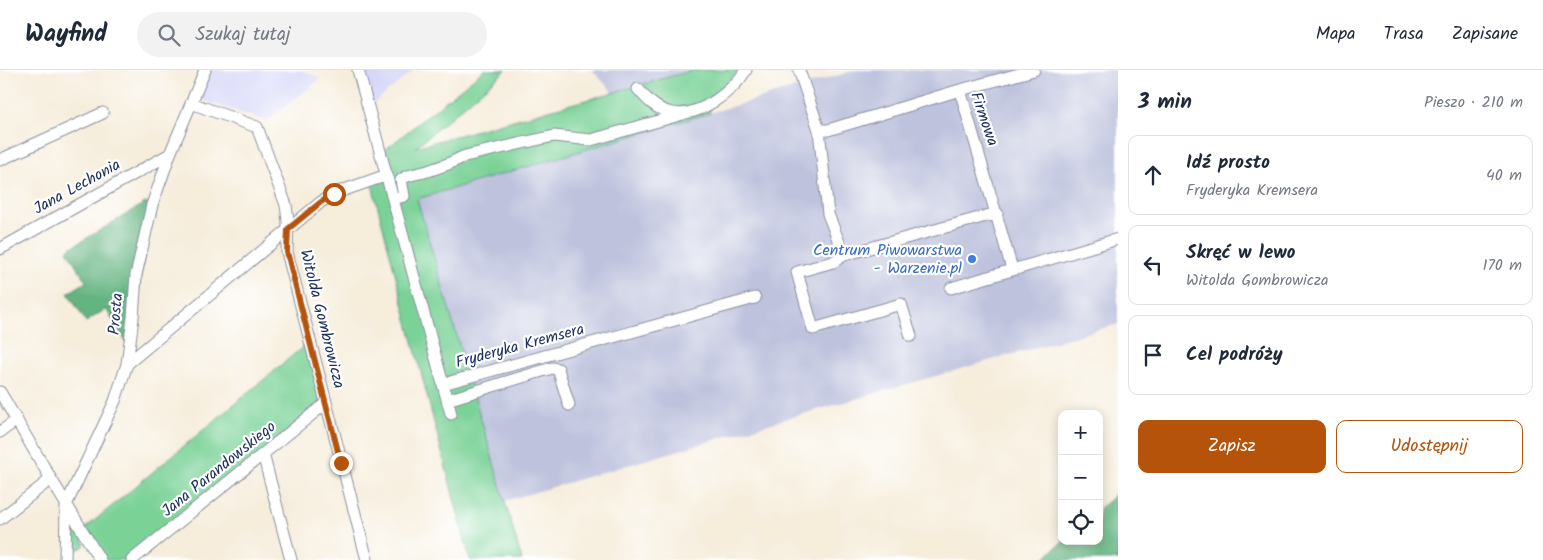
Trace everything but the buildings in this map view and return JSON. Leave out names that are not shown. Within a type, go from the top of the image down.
[{"type":"street","name":"Prosta","points":[[65,560],[66,505],[115,401],[127,364],[136,275],[152,205],[170,154],[205,70]]},
{"type":"street","name":"Fryderyka Kremsera","points":[[358,70],[443,384],[755,298]]},
{"type":"street","points":[[393,199],[404,196],[401,180],[407,176],[434,169],[465,156],[554,136],[591,140],[699,109],[720,99],[746,70]]},
{"type":"street","points":[[799,70],[819,130],[828,214],[844,255]]},
{"type":"street","points":[[960,90],[1034,70]]},
{"type":"street","points":[[638,89],[646,99],[663,110],[683,114]]},
{"type":"street","name":"Firmowa","points":[[819,130],[828,130],[960,90],[1012,269]]},
{"type":"street","name":"Witolda Gombrowicza","points":[[191,103],[257,127],[286,205],[288,221],[287,252],[367,560]]},
{"type":"street","points":[[0,160],[103,112]]},
{"type":"street","name":"Jana Lechonia","points":[[0,249],[170,154]]},
{"type":"street","points":[[127,364],[321,202],[334,194],[387,175]]},
{"type":"street","points":[[911,336],[901,304],[813,329],[797,272],[833,262],[844,255],[996,213]]},
{"type":"street","points":[[951,288],[1118,239]]},
{"type":"street","points":[[447,400],[552,368],[558,369],[569,404]]},
{"type":"street","points":[[443,384],[451,414]]},
{"type":"street","points":[[0,392],[100,560]]},
{"type":"street","name":"Jana Parandowskiego","points":[[132,560],[326,403]]},
{"type":"street","points":[[0,432],[17,420]]},
{"type":"street","points":[[263,454],[291,560]]},
{"type":"street","points":[[0,519],[53,483]]},
{"type":"shaded area","points":[[211,70],[302,70],[320,78],[267,121],[205,101],[200,92]]},
{"type":"shaded area","points":[[358,70],[414,70],[368,108]]},
{"type":"shaded area","points":[[592,70],[694,70],[613,92]]},
{"type":"shaded area","points":[[856,70],[1118,70],[1118,324],[505,501],[417,199]]},
{"type":"green space","points":[[484,70],[506,70],[416,147],[694,70],[739,70],[710,103],[710,113],[417,199],[522,560],[470,560],[371,181],[387,175],[381,153]]},
{"type":"green space","points":[[145,203],[152,205],[129,347],[106,309],[86,322],[68,293],[86,282],[67,250]]},
{"type":"green space","points":[[310,341],[326,403],[132,560],[100,560],[82,531]]},
{"type":"green space","points":[[1118,492],[1118,560],[1042,560],[1059,545],[1103,545],[1103,505]]},
{"type":"green space","points":[[74,525],[85,544],[74,551],[70,547],[72,527]]},
{"type":"place","name":"Centrum Piwowarstwa - Warzenie.pl","points":[[972,259]]},
{"type":"route","points":[[334,194],[321,202],[288,229],[287,252],[341,463]]}]
